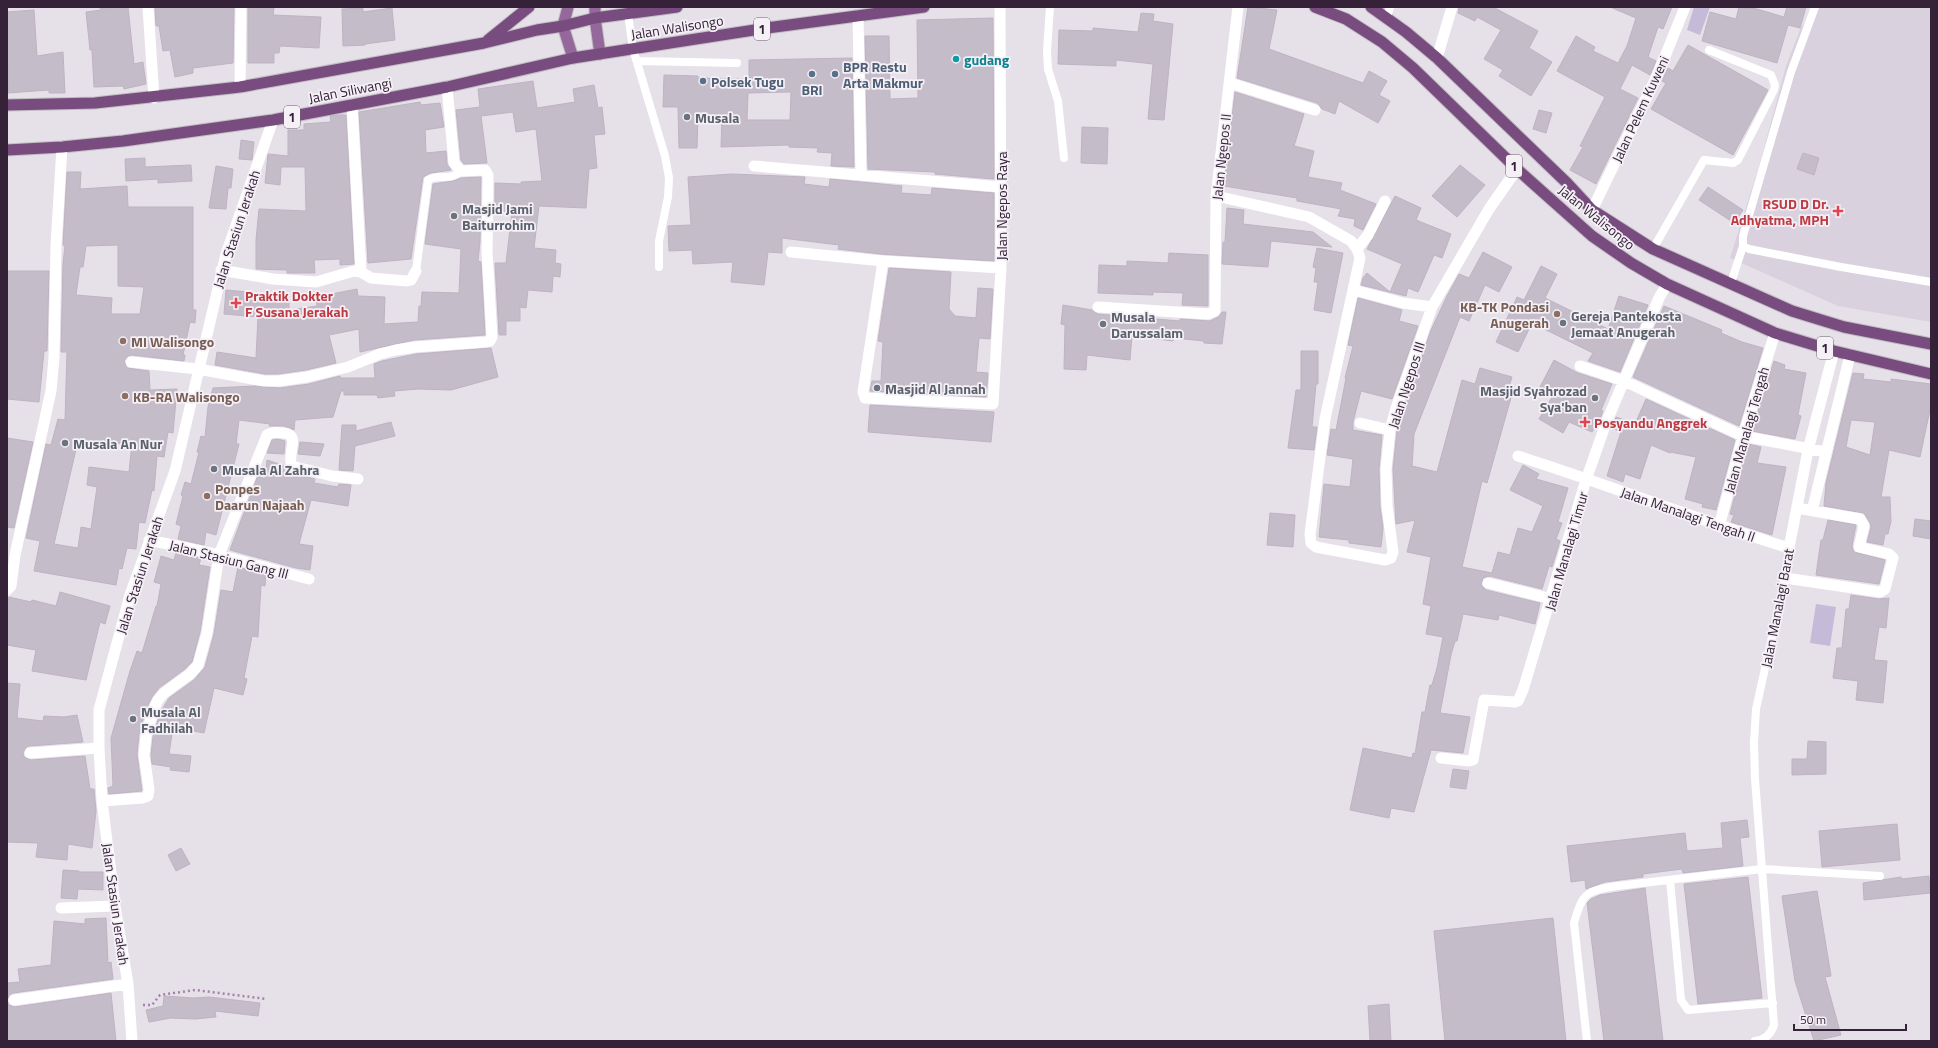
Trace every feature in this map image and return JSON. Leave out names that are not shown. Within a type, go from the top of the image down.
[{"type":"highway","points":[[484,43],[529,7]]},
{"type":"highway","name":"Jalan Walisongo","points":[[595,18],[677,7]]},
{"type":"highway","name":"Jalan Walisongo","points":[[600,54],[924,7]]},
{"type":"highway","name":"Jalan Walisongo","points":[[1315,7],[1346,19],[1382,42],[1413,68],[1517,169],[1592,236],[1631,263],[1667,284],[1775,333],[1834,351],[1931,374]]},
{"type":"highway","name":"Jalan Walisongo","points":[[1371,7],[1389,12],[1567,183],[1592,210],[1654,249],[1792,311],[1829,322],[1931,344]]},
{"type":"highway","name":"Jalan Siliwangi","points":[[7,105],[95,103],[154,98],[240,87],[484,43],[595,18]]},
{"type":"highway","name":"Jalan Siliwangi","points":[[7,150],[62,147],[273,120],[447,88],[573,58],[600,54]]},
{"type":"main road","points":[[568,7],[563,26],[573,58]]},
{"type":"main road","points":[[595,7],[600,54]]},
{"type":"street","points":[[148,7],[154,98]]},
{"type":"street","points":[[240,87],[241,7]]},
{"type":"street","name":"Jalan Ngepos Raya","points":[[883,261],[863,392],[865,398],[993,404],[1000,268],[1000,7]]},
{"type":"street","name":"Jalan Ngepos II","points":[[1098,307],[1208,314],[1214,313],[1216,308],[1216,196],[1238,7]]},
{"type":"street","points":[[1437,58],[1452,7]]},
{"type":"street","name":"Jalan Pelem Kuweni","points":[[1592,210],[1657,76],[1685,7]]},
{"type":"street","points":[[858,16],[860,175]]},
{"type":"street","points":[[1230,83],[1315,110]]},
{"type":"street","points":[[131,362],[198,369],[264,381],[279,381],[308,377],[348,367],[380,354],[396,350],[421,346],[485,342],[490,340],[492,337],[487,252],[488,175],[485,170],[461,171],[454,163],[452,157],[447,88]]},
{"type":"street","points":[[352,106],[361,272]]},
{"type":"street","name":"Jalan Stasiun Jerakah","points":[[132,1041],[128,984],[115,906],[102,801],[99,748],[100,710],[130,595],[175,471],[221,270],[273,120]]},
{"type":"street","points":[[7,590],[11,586],[15,555],[50,391],[54,358],[56,245],[62,147]]},
{"type":"street","points":[[754,166],[1001,187]]},
{"type":"street","name":"Jalan Ngepos III","points":[[1354,290],[1326,419],[1310,534],[1311,543],[1316,548],[1385,560],[1393,556],[1386,487],[1386,469],[1390,430],[1396,408],[1432,308],[1489,209],[1517,169]]},
{"type":"street","points":[[1216,196],[1309,217],[1351,242],[1358,249],[1360,258],[1354,290],[1432,308]]},
{"type":"street","points":[[1358,249],[1368,235],[1385,201]]},
{"type":"street","points":[[791,252],[883,261],[1000,268]]},
{"type":"street","points":[[221,270],[273,279],[316,282],[328,280],[347,272],[361,272],[371,278],[407,281],[414,277],[416,271]]},
{"type":"street","name":"Jalan Manalagi Timur","points":[[1441,758],[1469,761],[1473,760],[1482,703],[1484,700],[1518,701],[1523,690],[1552,599],[1587,478],[1606,423],[1659,298],[1667,284]]},
{"type":"street","name":"Jalan Manalagi Tengah","points":[[1719,527],[1743,436],[1775,333]]},
{"type":"street","name":"Jalan Manalagi Barat","points":[[1789,548],[1808,450],[1834,351]]},
{"type":"street","points":[[1812,511],[1850,355]]},
{"type":"street","points":[[1580,366],[1624,381],[1743,436],[1808,450],[1826,452]]},
{"type":"street","points":[[1360,423],[1390,430]]},
{"type":"street","points":[[102,801],[143,798],[148,796],[149,789],[144,755],[146,736],[153,711],[158,700],[164,693],[190,674],[198,665],[207,632],[219,554],[267,435],[274,432],[288,433],[292,435],[293,439],[290,461],[292,466],[332,476],[358,479]]},
{"type":"street","name":"Jalan Manalagi Tengah II","points":[[1518,456],[1587,478],[1719,527],[1789,548]]},
{"type":"street","points":[[1785,578],[1880,592],[1885,589],[1892,556],[1859,547],[1864,526],[1863,522],[1855,518],[1797,508]]},
{"type":"street","name":"Jalan Stasiun Gang III","points":[[150,540],[219,554],[309,579]]},
{"type":"street","points":[[1488,583],[1552,599]]},
{"type":"street","points":[[30,753],[99,748]]},
{"type":"street","points":[[61,908],[115,906]]},
{"type":"street","points":[[14,1000],[128,984]]},
{"type":"lane","points":[[1050,7],[1048,70],[1058,101],[1064,158]]},
{"type":"lane","points":[[1731,283],[1743,246],[1743,236],[1791,72],[1815,7]]},
{"type":"lane","points":[[628,14],[634,49],[665,156],[669,178],[668,197],[659,241],[659,267]]},
{"type":"lane","points":[[1654,249],[1704,160],[1707,159],[1733,163],[1738,160],[1776,85],[1771,75],[1709,50]]},
{"type":"lane","points":[[637,61],[737,63]]},
{"type":"lane","points":[[416,271],[428,180],[433,177],[452,177],[461,171]]},
{"type":"lane","points":[[1743,246],[1749,249],[1841,268],[1931,282]]},
{"type":"lane","name":"Jalan Manalagi Barat","points":[[1755,1041],[1760,1041],[1772,1032],[1774,1025],[1755,779],[1756,709],[1785,578],[1789,548]]},
{"type":"lane","points":[[1587,1041],[1574,923],[1579,904],[1585,896],[1596,889],[1762,870],[1880,876]]},
{"type":"lane","points":[[1670,880],[1681,1000],[1684,1006],[1688,1010],[1773,1003]]},
{"type":"path","points":[[130,1006],[152,1005],[160,995],[195,990],[267,999]]},
{"type":"shaded area","points":[[1694,7],[1710,7],[1700,35],[1687,30]]},
{"type":"shaded area","name":"RSUD D Dr. Adhyatma, MPH","points":[[1812,7],[1931,7],[1931,322],[1838,306],[1730,258],[1760,163],[1786,66],[1801,27],[1809,20]]},
{"type":"shaded area","points":[[1816,604],[1836,607],[1830,646],[1810,643]]},
{"type":"building","points":[[128,7],[134,64],[143,62],[146,84],[124,89],[123,86],[94,87],[92,50],[90,50],[86,12],[101,10],[100,8]]},
{"type":"building","points":[[155,7],[234,7],[233,63],[193,68],[193,73],[175,77],[170,50],[163,51],[159,26],[156,26]]},
{"type":"building","points":[[248,7],[274,7],[273,15],[321,17],[319,48],[280,46],[279,53],[274,53],[274,63],[248,63]]},
{"type":"building","points":[[1248,7],[1277,10],[1269,49],[1363,83],[1369,71],[1387,81],[1379,95],[1390,101],[1378,123],[1339,101],[1335,114],[1322,109],[1317,103],[1237,78]]},
{"type":"building","points":[[1459,7],[1493,7],[1538,31],[1529,48],[1552,62],[1531,96],[1499,76],[1503,70],[1484,59],[1501,30],[1477,17],[1475,21],[1458,13]]},
{"type":"building","points":[[1610,7],[1672,7],[1663,29],[1658,27],[1648,57],[1656,61],[1650,75],[1632,65],[1620,89],[1638,98],[1596,184],[1570,170],[1583,147],[1580,146],[1605,97],[1557,71],[1576,36],[1595,47],[1593,51],[1618,63],[1627,46],[1636,18]]},
{"type":"building","points":[[1739,7],[1757,9],[1784,17],[1787,7],[1806,7],[1800,28],[1788,25],[1777,63],[1702,41],[1710,12],[1736,19]]},
{"type":"building","points":[[363,8],[363,12],[392,8],[395,40],[365,45],[343,46],[342,9]]},
{"type":"building","points":[[34,10],[37,56],[63,52],[65,93],[49,93],[49,90],[8,93],[7,12]]},
{"type":"building","points":[[1141,13],[1154,14],[1153,21],[1173,24],[1164,120],[1148,119],[1153,64],[1116,60],[1116,66],[1058,64],[1059,30],[1093,31],[1093,28],[1138,32]]},
{"type":"building","name":"gudang","points":[[993,18],[994,179],[935,174],[935,172],[868,169],[865,36],[889,36],[890,99],[918,98],[917,20]]},
{"type":"building","points":[[1688,45],[1768,90],[1733,155],[1651,109],[1666,83],[1662,81],[1668,68],[1673,71]]},
{"type":"building","points":[[852,58],[854,167],[831,166],[832,153],[817,152],[818,148],[789,147],[789,145],[721,147],[722,116],[698,116],[697,148],[679,148],[678,107],[663,107],[664,75],[698,76],[698,78],[749,79],[749,60]],"holes":[[[791,92],[790,120],[747,120],[748,93]]]},
{"type":"building","points":[[533,81],[537,108],[575,102],[573,89],[594,85],[598,108],[602,107],[605,134],[594,135],[597,168],[589,169],[586,208],[539,206],[534,248],[556,250],[555,263],[561,264],[560,277],[553,276],[552,292],[528,290],[526,308],[520,307],[520,321],[506,321],[506,335],[499,335],[495,263],[506,263],[512,212],[495,211],[495,183],[521,184],[521,182],[542,181],[536,129],[516,132],[513,112],[481,116],[487,163],[464,164],[461,160],[456,110],[480,107],[478,89]]},
{"type":"building","points":[[1235,92],[1304,114],[1294,146],[1314,151],[1308,177],[1342,183],[1340,190],[1376,204],[1363,230],[1354,226],[1355,219],[1338,216],[1341,209],[1297,201],[1297,198],[1224,186]]},
{"type":"building","points":[[420,102],[421,105],[440,103],[444,127],[425,130],[426,153],[446,151],[447,164],[451,170],[431,173],[423,177],[411,259],[368,263],[359,112]]},
{"type":"building","points":[[1539,110],[1552,113],[1546,133],[1533,129]]},
{"type":"building","points":[[346,115],[354,264],[340,265],[340,259],[314,260],[315,273],[287,273],[287,270],[256,269],[256,240],[259,209],[306,211],[305,167],[281,167],[280,185],[265,183],[268,154],[288,156],[288,130],[304,130],[304,124],[331,122],[330,116]]},
{"type":"building","points":[[1082,127],[1108,128],[1107,164],[1081,163]]},
{"type":"building","points":[[241,140],[254,142],[252,160],[239,159]]},
{"type":"building","points":[[1803,153],[1819,158],[1814,175],[1797,169]]},
{"type":"building","points":[[145,158],[145,167],[191,165],[192,181],[158,183],[158,179],[126,181],[125,159]]},
{"type":"building","points":[[1460,165],[1485,185],[1457,217],[1432,196]]},
{"type":"building","points":[[216,166],[233,169],[231,188],[228,188],[226,209],[209,208]]},
{"type":"building","points":[[67,172],[81,172],[80,189],[127,186],[128,207],[193,207],[193,310],[196,310],[195,323],[190,322],[183,355],[185,355],[184,361],[132,355],[128,356],[124,361],[127,368],[149,371],[150,390],[177,389],[173,433],[168,432],[164,457],[157,456],[154,491],[152,490],[145,523],[139,522],[136,549],[127,548],[122,569],[119,568],[116,585],[34,571],[40,541],[26,538],[46,444],[51,445],[58,419],[65,420],[67,352],[61,352],[63,263],[65,246],[63,245]],"holes":[[[118,245],[118,286],[144,287],[140,314],[111,314],[112,298],[76,295],[80,267],[83,267],[86,246]],[[78,441],[132,444],[129,472],[89,467],[87,485],[97,487],[91,529],[81,527],[78,548],[54,544]]]},
{"type":"building","points":[[732,174],[805,177],[804,184],[829,187],[830,179],[902,186],[901,193],[931,195],[932,188],[994,193],[994,261],[880,254],[838,249],[839,245],[782,238],[782,253],[768,252],[764,285],[731,282],[733,262],[693,264],[692,250],[669,251],[668,226],[691,225],[688,177]]},
{"type":"building","points":[[481,177],[480,242],[478,261],[481,262],[485,335],[414,340],[360,352],[359,329],[329,335],[336,363],[306,370],[278,374],[265,374],[215,365],[217,352],[256,358],[258,317],[224,314],[226,290],[248,292],[248,294],[258,295],[258,297],[273,296],[273,300],[289,300],[289,310],[317,306],[316,297],[357,289],[358,296],[385,297],[384,324],[418,322],[422,292],[459,293],[461,249],[425,244],[433,184],[453,181],[461,178]]},
{"type":"building","points":[[1708,187],[1743,210],[1734,223],[1699,200]]},
{"type":"building","points":[[1395,196],[1421,208],[1416,220],[1451,234],[1442,258],[1434,255],[1418,292],[1408,288],[1406,296],[1361,285],[1363,278],[1367,273],[1390,292],[1402,264],[1367,249]]},
{"type":"building","points":[[1227,208],[1244,210],[1243,224],[1313,232],[1332,247],[1271,241],[1268,267],[1222,264]]},
{"type":"building","points":[[1317,248],[1343,253],[1331,313],[1314,310],[1318,282],[1314,282],[1316,268],[1313,267]]},
{"type":"building","points":[[1483,252],[1512,267],[1499,292],[1485,285],[1469,321],[1460,317],[1414,434],[1412,466],[1437,472],[1462,380],[1475,384],[1480,368],[1512,377],[1507,393],[1512,394],[1487,483],[1482,481],[1462,567],[1492,573],[1498,552],[1510,555],[1518,528],[1532,532],[1543,506],[1510,490],[1523,465],[1539,474],[1536,479],[1568,488],[1558,522],[1562,523],[1556,539],[1560,541],[1552,567],[1549,566],[1542,589],[1490,576],[1483,578],[1481,585],[1486,590],[1540,603],[1535,624],[1499,615],[1498,620],[1463,614],[1457,641],[1455,641],[1451,655],[1440,713],[1470,717],[1463,753],[1431,750],[1414,812],[1391,808],[1389,818],[1350,810],[1363,748],[1412,758],[1413,753],[1415,754],[1422,712],[1425,712],[1430,685],[1432,685],[1437,668],[1443,637],[1426,634],[1431,606],[1423,604],[1431,557],[1407,552],[1415,520],[1396,524],[1393,469],[1397,431],[1431,330],[1447,296],[1459,274],[1469,278]]},
{"type":"building","points":[[1169,253],[1208,255],[1208,306],[1182,305],[1183,293],[1153,292],[1153,295],[1098,293],[1099,265],[1127,266],[1127,261],[1168,263]]},
{"type":"building","points":[[1541,266],[1557,274],[1545,298],[1608,329],[1619,296],[1648,305],[1620,372],[1588,361],[1593,353],[1532,323],[1518,352],[1496,342],[1517,297],[1524,300]]},
{"type":"building","points":[[889,268],[951,272],[949,309],[955,316],[976,318],[978,288],[993,289],[990,339],[979,338],[976,372],[988,373],[986,397],[870,391],[872,381],[881,381],[883,342],[878,341]]},
{"type":"building","points":[[7,271],[49,271],[47,351],[44,351],[39,402],[7,399]]},
{"type":"building","points":[[1358,298],[1402,310],[1399,321],[1418,326],[1392,399],[1361,391],[1353,422],[1353,430],[1382,435],[1379,469],[1380,506],[1383,528],[1381,547],[1349,543],[1349,540],[1319,537],[1324,484],[1350,487],[1353,459],[1327,455],[1331,429],[1336,430],[1345,378],[1353,346],[1348,345]]},
{"type":"building","points":[[1063,305],[1092,310],[1098,314],[1180,321],[1180,319],[1210,321],[1218,317],[1222,312],[1226,312],[1222,344],[1204,343],[1204,341],[1174,338],[1173,341],[1132,336],[1130,360],[1087,355],[1086,370],[1064,369],[1065,325],[1061,324]]},
{"type":"building","points":[[1664,306],[1722,330],[1721,333],[1742,342],[1763,348],[1739,426],[1633,377]]},
{"type":"building","points":[[491,348],[498,377],[451,390],[418,389],[394,391],[395,396],[378,398],[377,395],[344,395],[344,391],[341,391],[333,417],[295,420],[294,430],[284,426],[269,426],[270,424],[239,420],[236,444],[239,444],[216,535],[206,532],[204,545],[178,539],[181,526],[176,524],[183,496],[181,495],[185,482],[191,484],[199,452],[197,452],[201,436],[205,437],[208,407],[213,388],[255,386],[280,388],[309,384],[340,376],[341,378],[375,378],[374,364],[382,361],[416,354]]},
{"type":"building","points":[[1301,351],[1318,351],[1318,384],[1316,384],[1312,427],[1317,427],[1314,450],[1288,448],[1296,390],[1301,390]]},
{"type":"building","points":[[1554,360],[1578,373],[1612,384],[1601,410],[1603,411],[1599,422],[1597,422],[1592,432],[1569,422],[1563,433],[1539,419],[1554,394],[1540,387]]},
{"type":"building","points":[[1774,361],[1785,365],[1784,369],[1806,373],[1798,415],[1801,416],[1795,439],[1752,431]]},
{"type":"building","points":[[1853,373],[1864,374],[1863,379],[1891,382],[1891,379],[1931,384],[1931,405],[1920,457],[1889,450],[1881,497],[1890,497],[1891,521],[1888,534],[1885,534],[1883,545],[1867,542],[1871,527],[1864,513],[1824,506],[1826,483]],"holes":[[[1851,420],[1875,422],[1870,455],[1846,447]]]},
{"type":"building","points":[[1646,399],[1735,440],[1716,510],[1702,507],[1703,504],[1685,499],[1696,457],[1670,453],[1651,445],[1640,479],[1625,474],[1623,482],[1607,476],[1621,432],[1612,428],[1616,417],[1635,424]]},
{"type":"building","points":[[870,405],[994,412],[991,442],[868,432]]},
{"type":"building","points":[[391,422],[395,436],[355,446],[353,471],[339,470],[342,425],[356,425],[356,431]]},
{"type":"building","points":[[7,438],[33,442],[14,528],[7,527]]},
{"type":"building","points":[[278,439],[285,441],[284,454],[267,453],[272,440]]},
{"type":"building","points":[[300,442],[324,444],[320,456],[298,454]]},
{"type":"building","points":[[1748,444],[1761,447],[1757,463],[1786,467],[1772,535],[1731,522],[1734,515],[1730,514]]},
{"type":"building","points":[[267,460],[285,466],[290,473],[315,479],[314,483],[338,487],[339,484],[351,485],[348,506],[311,500],[299,544],[313,546],[310,570],[296,568],[230,550],[257,478],[258,476],[265,479]]},
{"type":"building","points":[[1270,513],[1295,515],[1293,547],[1267,545]]},
{"type":"building","points":[[1915,519],[1931,521],[1931,539],[1913,536]]},
{"type":"building","points":[[1828,520],[1856,525],[1852,546],[1854,552],[1885,560],[1879,584],[1816,575],[1821,540],[1823,540]]},
{"type":"building","points":[[176,553],[201,558],[199,565],[210,567],[200,632],[192,662],[159,688],[152,697],[146,709],[139,734],[137,754],[142,791],[109,794],[108,788],[113,786],[111,738],[130,671],[137,651],[142,653],[157,606],[161,584],[154,582],[161,556],[174,560]]},
{"type":"building","points":[[238,567],[266,575],[265,586],[261,585],[258,637],[252,636],[244,678],[247,679],[243,695],[214,688],[204,733],[173,727],[169,754],[191,756],[189,772],[170,770],[171,767],[152,764],[151,755],[153,737],[160,713],[169,698],[194,680],[205,667],[214,634],[221,590],[233,592]]},
{"type":"building","points":[[60,592],[110,606],[105,624],[100,622],[86,680],[32,671],[36,650],[7,645],[7,606],[9,597],[31,602],[32,600],[56,606]]},
{"type":"building","points":[[1851,595],[1879,599],[1889,598],[1886,628],[1879,627],[1874,660],[1887,661],[1883,703],[1856,700],[1858,681],[1833,678],[1837,648],[1842,648],[1846,609],[1849,609]]},
{"type":"building","points":[[7,683],[20,684],[17,718],[43,721],[44,716],[64,717],[77,715],[83,742],[29,746],[26,747],[23,753],[24,757],[31,760],[85,756],[90,789],[94,789],[96,811],[92,848],[68,844],[67,860],[36,857],[38,843],[7,842]]},
{"type":"building","points":[[1808,741],[1826,742],[1826,774],[1792,775],[1792,759],[1807,759]]},
{"type":"building","points":[[1453,769],[1469,771],[1466,789],[1450,787]]},
{"type":"building","points":[[1747,820],[1749,837],[1740,838],[1743,866],[1683,873],[1682,869],[1643,874],[1643,877],[1605,882],[1586,889],[1585,880],[1571,882],[1567,846],[1685,833],[1687,851],[1723,848],[1721,823]]},
{"type":"building","points":[[1897,824],[1900,860],[1822,867],[1819,831]]},
{"type":"building","points":[[181,848],[190,864],[176,871],[168,855]]},
{"type":"building","points":[[63,870],[103,872],[103,890],[78,889],[77,899],[61,898]]},
{"type":"building","points":[[1929,876],[1930,893],[1864,900],[1863,883],[1901,877],[1902,879]]},
{"type":"building","points":[[1748,877],[1762,998],[1698,1004],[1684,884]]},
{"type":"building","points":[[1645,888],[1663,1041],[1604,1041],[1587,903],[1591,899],[1600,895]]},
{"type":"building","points":[[1817,891],[1831,976],[1825,977],[1841,1035],[1814,1041],[1795,981],[1782,896]]},
{"type":"building","points":[[106,918],[108,963],[111,962],[113,979],[13,993],[9,995],[7,1001],[7,983],[20,982],[18,969],[51,965],[54,921],[85,924],[85,919]]},
{"type":"building","points":[[1553,918],[1566,1041],[1445,1041],[1434,931]]},
{"type":"building","points":[[111,993],[116,1041],[7,1041],[7,1001],[9,1005],[15,1007]]},
{"type":"building","points":[[164,996],[194,998],[209,997],[260,1003],[258,1016],[215,1011],[216,1017],[195,1019],[171,1018],[149,1022],[146,1010],[163,1006]]},
{"type":"building","points":[[1389,1004],[1391,1041],[1370,1041],[1368,1006]]},
{"type":"place","name":"gudang","points":[[956,59]]},
{"type":"place","name":"BRI","points":[[812,74]]},
{"type":"place","name":"BPR Restu Arta Makmur","points":[[835,74]]},
{"type":"place","name":"Polsek Tugu","points":[[703,81]]},
{"type":"place","name":"Musala","points":[[687,117]]},
{"type":"place","name":"RSUD D Dr. Adhyatma, MPH","points":[[1838,211]]},
{"type":"place","name":"Masjid Jami Baiturrohim","points":[[454,216]]},
{"type":"place","name":"Praktik Dokter F Susana Jerakah","points":[[236,303]]},
{"type":"place","name":"KB-TK Pondasi Anugerah","points":[[1557,314]]},
{"type":"place","name":"Gereja Pantekosta Jemaat Anugerah","points":[[1563,323]]},
{"type":"place","name":"Musala Darussalam","points":[[1103,324]]},
{"type":"place","name":"MI Walisongo","points":[[123,341]]},
{"type":"place","name":"Masjid Al Jannah","points":[[877,388]]},
{"type":"place","name":"KB-RA Walisongo","points":[[125,396]]},
{"type":"place","name":"Masjid Syahrozad Sya'ban","points":[[1595,398]]},
{"type":"place","name":"Posyandu Anggrek","points":[[1585,422]]},
{"type":"place","name":"Musala An Nur","points":[[65,443]]},
{"type":"place","name":"Musala Al Zahra","points":[[214,469]]},
{"type":"place","name":"Ponpes Daarun Najaah","points":[[207,496]]},
{"type":"place","name":"Musala Al Fadhilah","points":[[133,719]]}]
